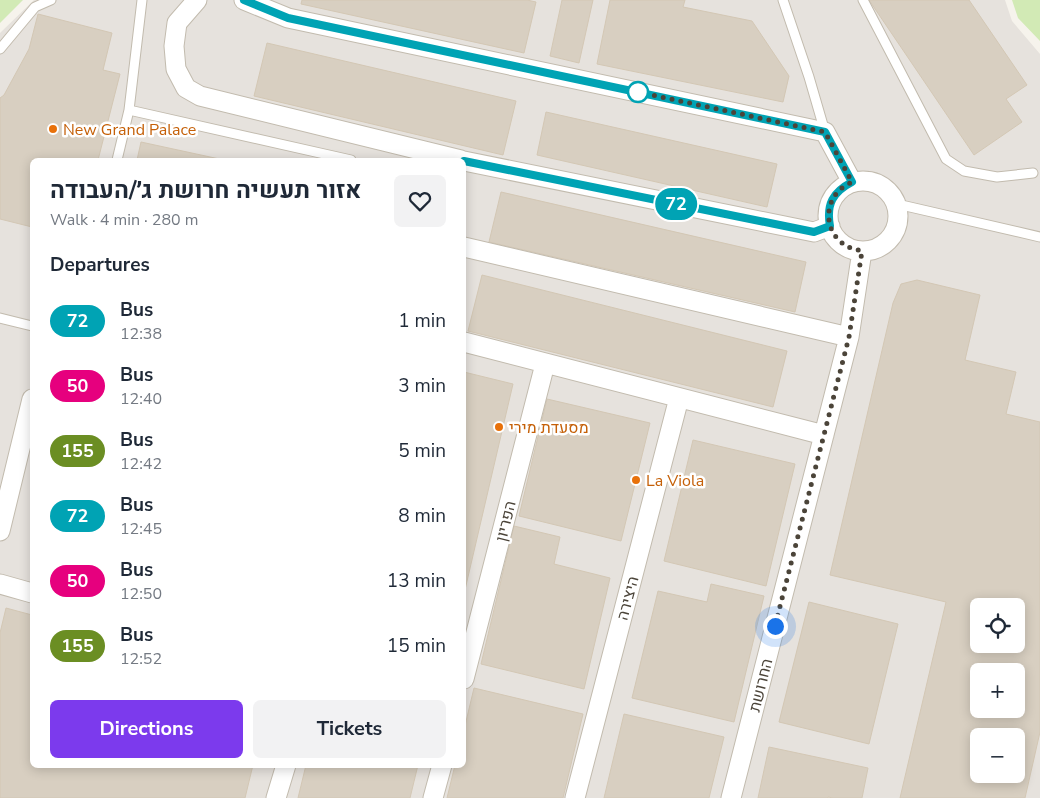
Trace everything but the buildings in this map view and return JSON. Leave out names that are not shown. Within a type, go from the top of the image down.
[{"type":"street","points":[[197,0],[177,23],[174,46],[176,69],[186,88],[200,96],[450,158]]},
{"type":"street","points":[[244,0],[288,18],[825,132],[852,182]]},
{"type":"street","points":[[466,161],[814,232],[830,226]]},
{"type":"street","points":[[863,180],[874,182],[884,186],[892,194],[897,204],[899,216],[897,227],[892,237],[884,245],[873,250],[862,251],[842,244],[834,236],[828,215],[830,204],[842,187],[852,182],[863,180]]},
{"type":"street","points":[[466,247],[849,337]]},
{"type":"street","name":"החרושת","points":[[731,798],[849,337],[862,251]]},
{"type":"street","points":[[466,343],[824,435]]},
{"type":"street","name":"הפריון","points":[[466,671],[545,364]]},
{"type":"street","name":"היצירה","points":[[575,798],[679,398]]},
{"type":"street","points":[[0,531],[30,407]]},
{"type":"street","points":[[0,584],[30,592]]},
{"type":"street","points":[[276,798],[285,768]]},
{"type":"street","points":[[433,798],[441,768]]},
{"type":"lane","points":[[0,49],[35,7],[51,0]]},
{"type":"lane","points":[[117,158],[129,110],[142,0]]},
{"type":"lane","points":[[783,0],[825,132]]},
{"type":"lane","points":[[863,0],[946,159],[964,171],[997,177],[1033,173]]},
{"type":"lane","points":[[129,110],[342,158]]},
{"type":"lane","points":[[897,204],[1040,237]]},
{"type":"lane","points":[[0,318],[30,326]]},
{"type":"shaded area","points":[[34,0],[1005,0],[1012,21],[1040,54],[1040,798],[0,798],[0,33]]},
{"type":"green space","points":[[0,0],[23,0],[0,23]]},
{"type":"green space","points":[[1012,0],[1040,0],[1040,41],[1018,18]]},
{"type":"bus line","name":"72","points":[[244,0],[288,18],[825,132],[852,182],[842,187],[830,204],[828,215],[830,226],[814,232],[466,161]]},
{"type":"place","name":"New Grand Palace","points":[[53,129]]},
{"type":"place","name":"מסעדת מירי","points":[[499,427]]},
{"type":"place","name":"La Viola","points":[[636,480]]},
{"type":"route","points":[[638,92],[633,91],[825,132],[852,182],[842,187],[835,195],[830,204],[828,215],[834,236],[842,244],[862,251],[849,337],[775,626]]}]
